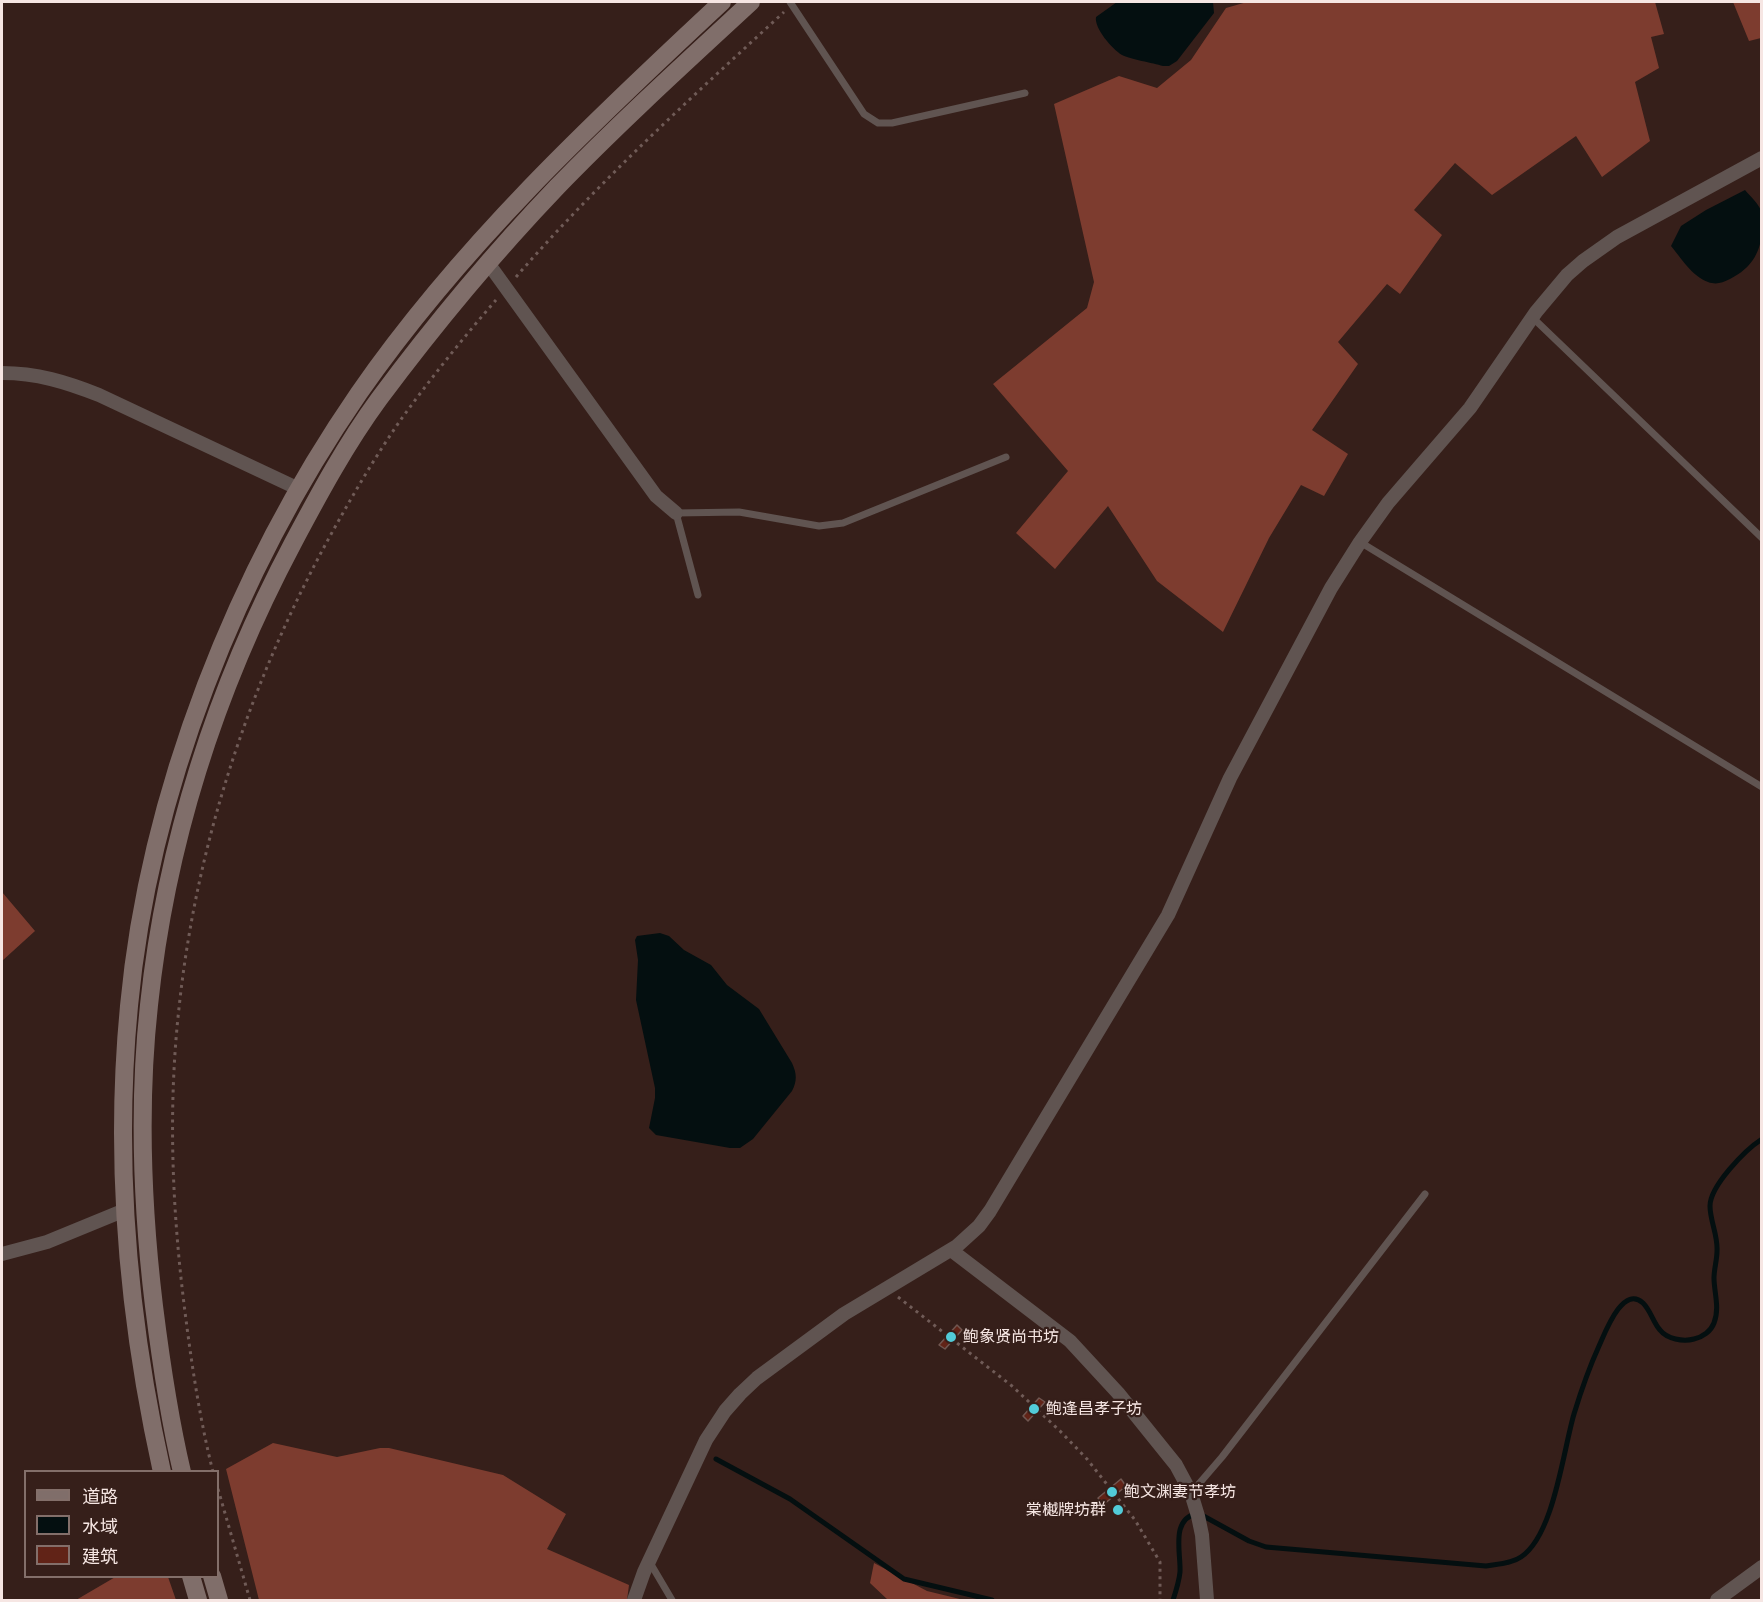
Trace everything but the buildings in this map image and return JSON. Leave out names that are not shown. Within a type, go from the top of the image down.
[{"type":"main road","points":[[162,1470],[142,1366],[130,1270],[125,1210],[123,1092],[129,1002],[142,915],[157,847],[197,708],[259,564],[299,489],[360,391],[464,260],[503,216],[584,132],[722,2]]},
{"type":"main road","points":[[182,1470],[163,1374],[146,1225],[142,1137],[145,1048],[150,995],[164,909],[186,812],[216,715],[258,613],[304,522],[376,403],[419,346],[488,263],[557,187],[751,2]]},
{"type":"main road","points":[[192,1578],[198,1600]]},
{"type":"main road","points":[[213,1578],[219,1600]]},
{"type":"street","points":[[634,1600],[649,1561],[698,1456],[725,1411],[757,1378],[844,1314],[951,1250],[966,1238],[990,1211],[1168,915],[1230,778],[1331,588],[1388,503],[1470,408],[1532,317],[1567,275],[1599,249],[1761,158]]},
{"type":"street","points":[[488,263],[656,496],[676,513]]},
{"type":"street","points":[[2,373],[23,373],[78,386],[299,489]]},
{"type":"street","points":[[2,1254],[47,1242],[125,1210]]},
{"type":"street","points":[[951,1250],[1070,1341],[1118,1392],[1176,1465],[1191,1493],[1198,1516],[1202,1535],[1207,1600]]},
{"type":"street","points":[[1717,1600],[1761,1567]]},
{"type":"lane","points":[[791,3],[864,114],[873,121],[892,123],[1025,93]]},
{"type":"lane","points":[[1532,317],[1761,538]]},
{"type":"lane","points":[[698,595],[676,513],[739,512],[819,526],[843,523],[1006,457]]},
{"type":"lane","points":[[1360,542],[1761,787]]},
{"type":"lane","points":[[1191,1493],[1222,1457],[1425,1194]]},
{"type":"lane","points":[[649,1561],[672,1600]]},
{"type":"path","points":[[213,1470],[199,1409],[188,1335],[176,1222],[172,1148],[173,1094],[179,1007],[202,868],[228,772],[244,725],[285,626],[314,566],[352,496],[401,420],[506,288],[579,208],[627,159],[791,3]]},
{"type":"path","points":[[887,1288],[1012,1386],[1087,1459],[1135,1520],[1160,1562],[1160,1600]]},
{"type":"path","points":[[219,1492],[250,1600]]},
{"type":"shaded area","points":[[1247,2],[1655,2],[1664,34],[1651,37],[1659,68],[1635,82],[1650,141],[1602,177],[1576,136],[1492,195],[1455,163],[1414,210],[1442,235],[1400,294],[1387,284],[1338,342],[1358,364],[1312,430],[1348,454],[1324,496],[1301,485],[1269,538],[1223,632],[1157,581],[1108,506],[1055,569],[1016,533],[1068,471],[993,384],[1087,308],[1094,282],[1054,104],[1119,76],[1157,88],[1191,60],[1226,8]]},
{"type":"shaded area","points":[[1733,2],[1761,2],[1761,38],[1749,41]]},
{"type":"shaded area","points":[[2,892],[35,931],[2,961]]},
{"type":"shaded area","points":[[273,1443],[337,1457],[389,1448],[503,1475],[566,1514],[547,1549],[629,1585],[627,1600],[259,1600],[226,1469]]},
{"type":"shaded area","points":[[874,1563],[927,1591],[964,1600],[888,1600],[870,1583]]},
{"type":"shaded area","points":[[114,1578],[168,1578],[176,1600],[76,1600]]},
{"type":"water","points":[[1117,2],[1213,2],[1214,13],[1177,61],[1169,66],[1163,66],[1122,55],[1104,38],[1096,17]]},
{"type":"water","points":[[1745,190],[1762,213],[1762,236],[1758,251],[1750,264],[1738,275],[1722,282],[1708,282],[1692,271],[1671,246],[1681,226]]},
{"type":"water","points":[[660,933],[669,936],[684,950],[711,965],[727,985],[759,1009],[794,1067],[796,1077],[792,1091],[753,1139],[740,1148],[656,1135],[649,1128],[655,1088],[636,1000],[638,960],[635,940],[637,936]]},
{"type":"waterway","points":[[1173,1600],[1180,1572],[1180,1529],[1189,1516],[1198,1513],[1249,1541],[1266,1547],[1486,1566],[1521,1557],[1542,1531],[1556,1491],[1582,1388],[1606,1331],[1622,1305],[1629,1300],[1636,1299],[1643,1303],[1660,1330],[1676,1339],[1697,1338],[1713,1326],[1717,1312],[1714,1278],[1717,1245],[1710,1212],[1712,1198],[1730,1169],[1762,1139]]},
{"type":"waterway","points":[[716,1459],[790,1499],[904,1579],[992,1600]]},
{"type":"place","name":"鲍象贤尚书坊","points":[[951,1337]]},
{"type":"place","name":"鲍逢昌孝子坊","points":[[1034,1409]]},
{"type":"place","name":"鲍文渊妻节孝坊","points":[[1112,1492]]},
{"type":"place","name":"棠樾牌坊群","points":[[1118,1510]]}]
